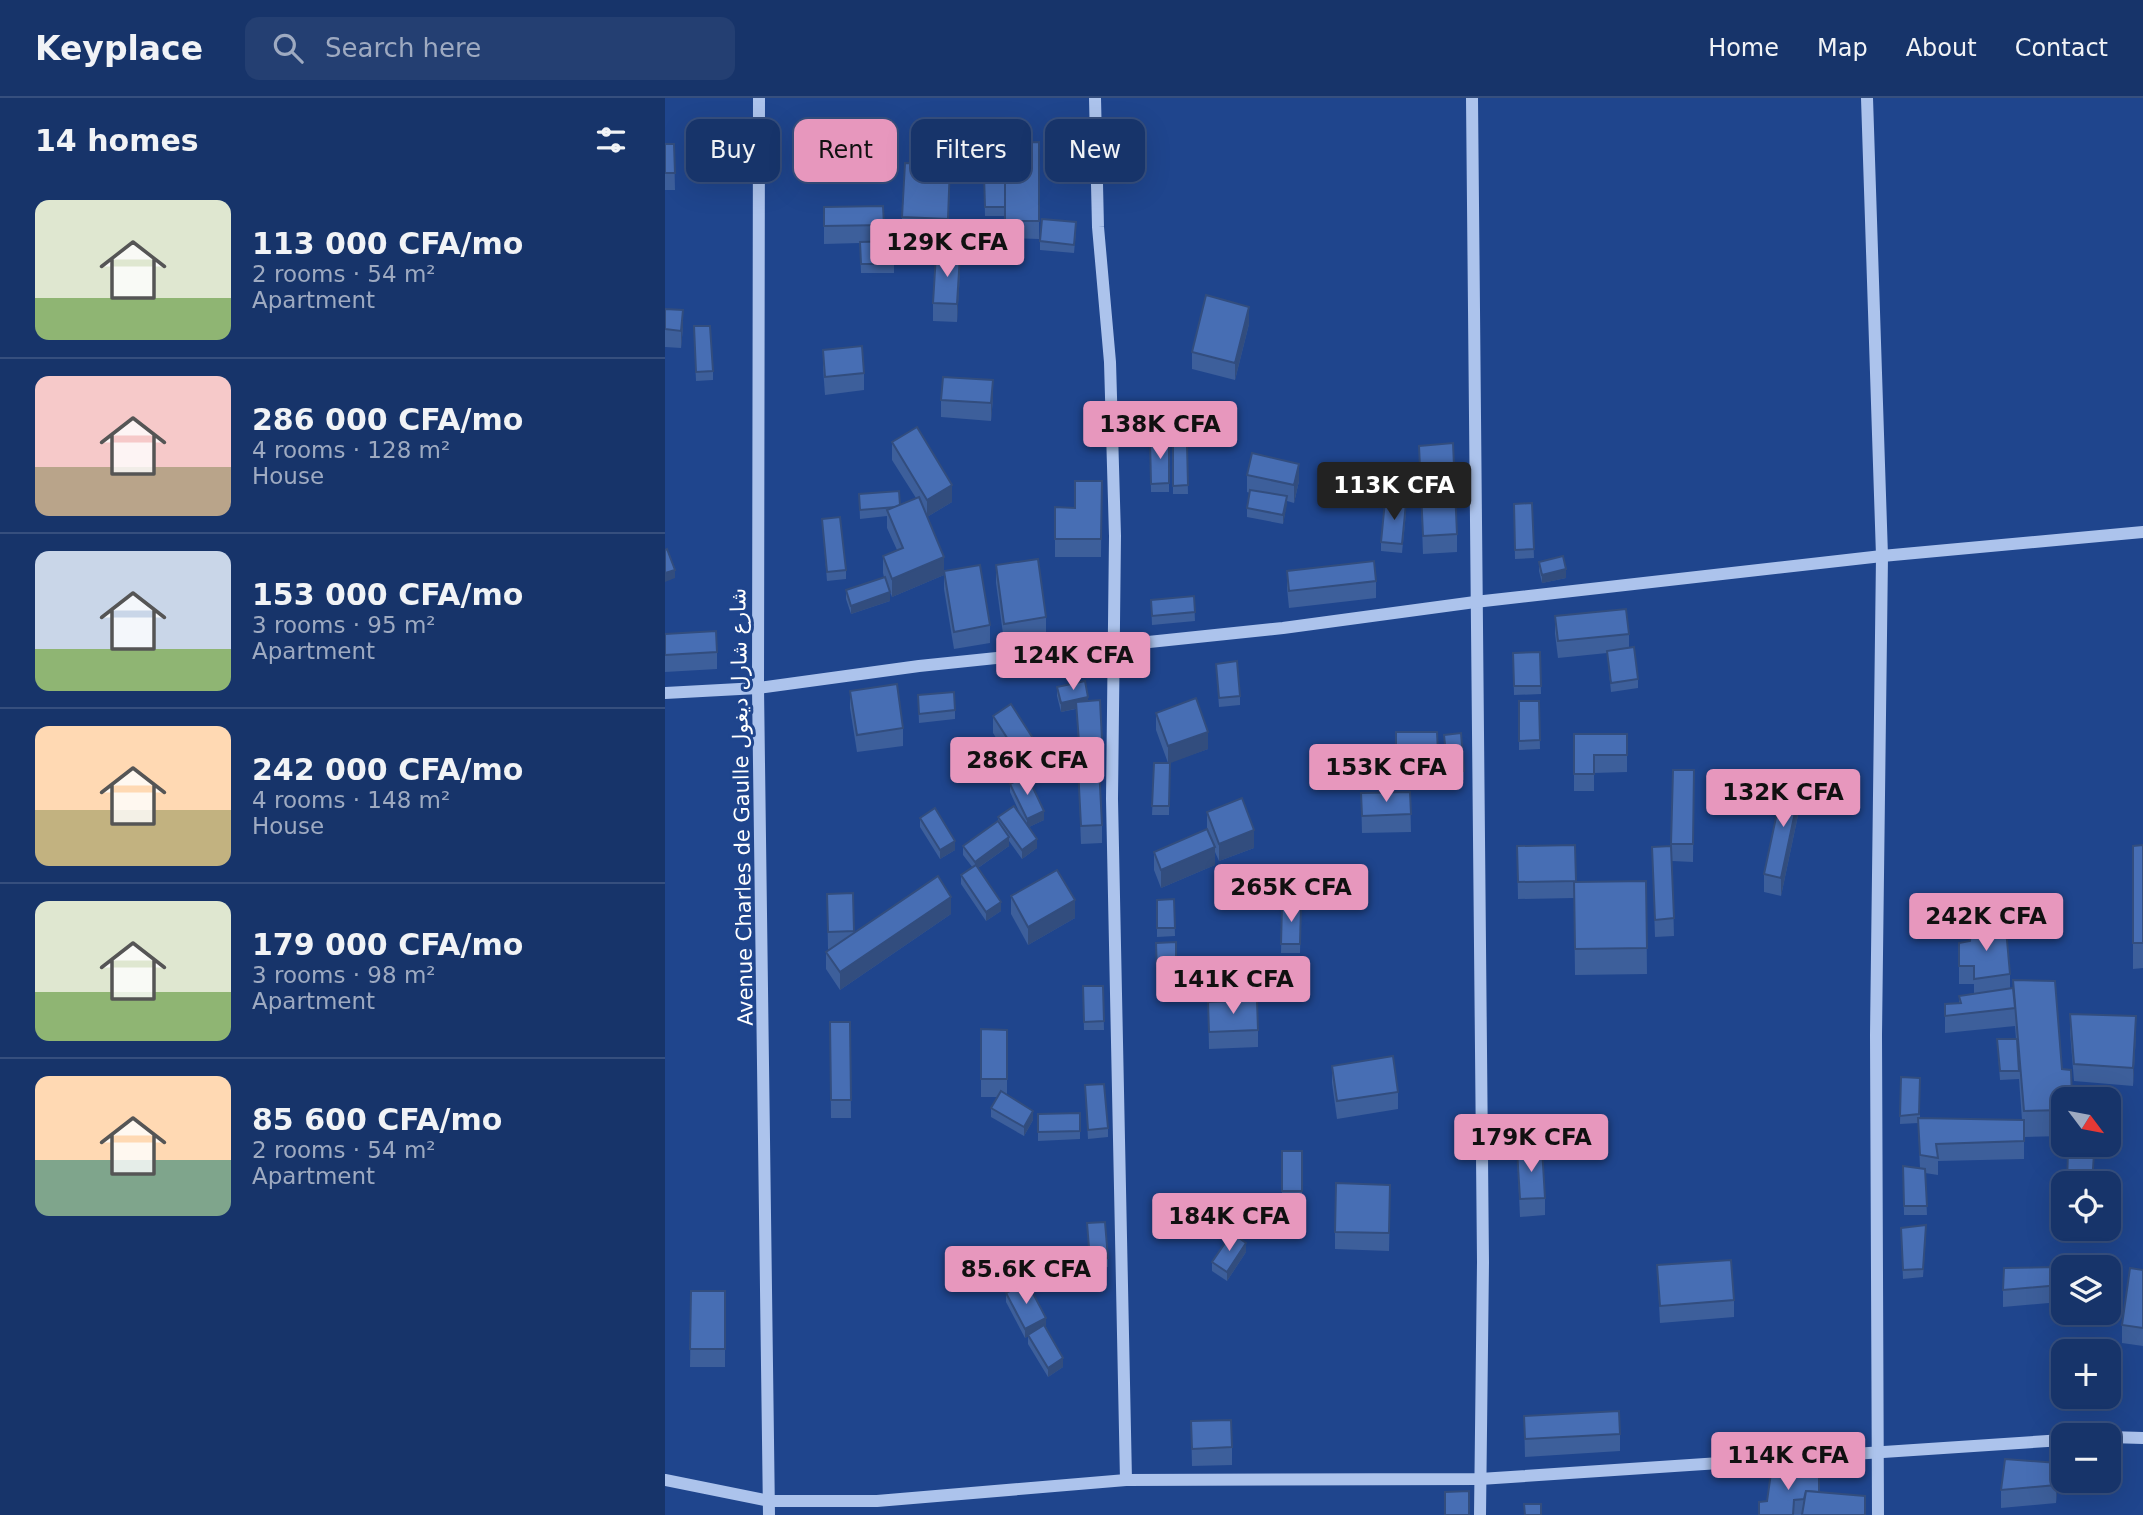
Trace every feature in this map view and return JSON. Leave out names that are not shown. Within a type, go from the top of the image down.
[{"type":"street","name":"Avenue Charles de Gaulle شارع شارل ديغول","points":[[759,98],[758,688],[769,1515]]},
{"type":"street","points":[[1095,98],[1098,227],[1110,362],[1115,647],[1112,813],[1126,1480]]},
{"type":"street","points":[[1472,98],[1483,1262],[1480,1515]]},
{"type":"street","points":[[1867,98],[1882,556],[1876,1021],[1878,1515]]},
{"type":"street","points":[[665,693],[758,688],[919,666],[1115,647],[1475,602],[1882,556],[2143,532]]},
{"type":"street","points":[[2121,1437],[2143,1438]]},
{"type":"street","points":[[665,1480],[769,1500],[877,1501],[1126,1480],[1480,1479],[2051,1441]]},
{"type":"building","points":[[1031,142],[1039,142],[1039,221],[1005,221],[1005,182],[1031,182]]},
{"type":"building","points":[[665,144],[674,144],[675,173],[665,173]]},
{"type":"building","points":[[905,163],[911,163],[911,182],[949,182],[948,219],[902,217]]},
{"type":"building","points":[[984,182],[1005,182],[1005,207],[985,207]]},
{"type":"building","points":[[883,206],[884,225],[824,226],[824,207]]},
{"type":"building","points":[[1042,219],[1076,222],[1074,245],[1040,241]]},
{"type":"building","points":[[964,222],[981,222],[981,242],[964,242]]},
{"type":"building","points":[[894,241],[894,264],[861,264],[860,242]]},
{"type":"building","points":[[936,254],[960,255],[957,304],[933,303]]},
{"type":"building","points":[[1206,295],[1249,307],[1235,363],[1192,352]]},
{"type":"building","points":[[665,309],[683,310],[681,331],[665,329]]},
{"type":"building","points":[[694,326],[710,326],[713,371],[696,372]]},
{"type":"building","points":[[862,346],[864,373],[825,377],[823,350]]},
{"type":"building","points":[[943,377],[993,380],[991,403],[941,400]]},
{"type":"building","points":[[917,427],[952,485],[927,500],[892,442]]},
{"type":"building","points":[[1150,439],[1169,439],[1169,483],[1151,484]]},
{"type":"building","points":[[1453,443],[1457,534],[1423,536],[1419,446]]},
{"type":"building","points":[[1187,444],[1188,485],[1173,486],[1173,445]]},
{"type":"building","points":[[1252,453],[1299,464],[1294,485],[1247,475]]},
{"type":"building","points":[[1075,481],[1102,481],[1101,539],[1055,539],[1055,507],[1075,508]]},
{"type":"building","points":[[1250,490],[1287,496],[1283,515],[1247,508]]},
{"type":"building","points":[[899,491],[900,505],[896,507],[860,510],[859,494]]},
{"type":"building","points":[[919,497],[944,557],[892,579],[883,556],[903,548],[887,510]]},
{"type":"building","points":[[1385,501],[1406,503],[1402,544],[1381,542]]},
{"type":"building","points":[[1532,503],[1534,549],[1515,550],[1514,504]]},
{"type":"building","points":[[840,517],[846,570],[827,572],[822,519]]},
{"type":"building","points":[[667,549],[675,570],[665,573],[665,550]]},
{"type":"building","points":[[1563,556],[1566,569],[1542,575],[1539,562]]},
{"type":"building","points":[[1038,559],[1046,617],[1004,624],[996,565]]},
{"type":"building","points":[[1374,561],[1376,581],[1289,591],[1287,571]]},
{"type":"building","points":[[980,565],[990,625],[954,632],[944,571]]},
{"type":"building","points":[[885,577],[890,592],[851,606],[846,590]]},
{"type":"building","points":[[1194,596],[1195,612],[1152,616],[1151,600]]},
{"type":"building","points":[[1626,609],[1629,634],[1558,641],[1555,616]]},
{"type":"building","points":[[716,631],[717,652],[665,655],[665,634]]},
{"type":"building","points":[[1634,647],[1638,679],[1611,683],[1607,651]]},
{"type":"building","points":[[1540,652],[1541,686],[1514,686],[1513,653]]},
{"type":"building","points":[[1237,661],[1240,696],[1219,698],[1216,664]]},
{"type":"building","points":[[1085,681],[1088,697],[1061,703],[1057,687]]},
{"type":"building","points":[[897,684],[903,728],[857,735],[850,691]]},
{"type":"building","points":[[954,692],[955,710],[919,714],[918,695]]},
{"type":"building","points":[[1196,698],[1208,732],[1168,746],[1156,713]]},
{"type":"building","points":[[1100,700],[1102,740],[1079,742],[1076,702]]},
{"type":"building","points":[[1519,701],[1539,701],[1540,740],[1519,741]]},
{"type":"building","points":[[1011,704],[1038,746],[1020,758],[993,716]]},
{"type":"building","points":[[1396,732],[1437,732],[1438,752],[1396,753]]},
{"type":"building","points":[[1461,733],[1464,771],[1448,773],[1444,735]]},
{"type":"building","points":[[1574,734],[1627,734],[1627,755],[1594,755],[1594,774],[1574,774]]},
{"type":"building","points":[[1072,740],[1078,751],[1038,773],[1031,762]]},
{"type":"building","points":[[1154,763],[1170,763],[1169,806],[1152,806]]},
{"type":"building","points":[[1099,766],[1102,825],[1081,826],[1078,768]]},
{"type":"building","points":[[1673,770],[1694,770],[1693,844],[1671,844]]},
{"type":"building","points":[[1027,775],[1044,811],[1027,819],[1010,784]]},
{"type":"building","points":[[1784,780],[1801,784],[1781,878],[1764,874]]},
{"type":"building","points":[[1410,792],[1411,814],[1362,816],[1361,793]]},
{"type":"building","points":[[1242,798],[1254,830],[1219,844],[1207,812]]},
{"type":"building","points":[[1014,806],[1037,839],[1022,850],[998,817]]},
{"type":"building","points":[[935,808],[955,841],[940,850],[920,818]]},
{"type":"building","points":[[998,821],[1009,837],[975,862],[963,846]]},
{"type":"building","points":[[1207,829],[1215,847],[1161,870],[1154,852]]},
{"type":"building","points":[[1575,845],[1576,881],[1518,882],[1517,846]]},
{"type":"building","points":[[2143,845],[2143,943],[2133,943],[2133,846]]},
{"type":"building","points":[[1671,846],[1674,918],[1655,920],[1652,847]]},
{"type":"building","points":[[976,865],[1001,902],[986,912],[961,875]]},
{"type":"building","points":[[1057,870],[1075,900],[1028,927],[1011,896]]},
{"type":"building","points":[[938,876],[951,897],[840,972],[826,952]]},
{"type":"building","points":[[1646,881],[1647,948],[1575,949],[1574,882]]},
{"type":"building","points":[[853,893],[854,931],[828,932],[827,894]]},
{"type":"building","points":[[1174,899],[1175,928],[1157,928],[1157,900]]},
{"type":"building","points":[[1282,905],[1301,905],[1300,944],[1281,944]]},
{"type":"building","points":[[2006,929],[2010,974],[1974,979],[1974,966],[1959,966],[1959,943],[1970,941],[1971,931]]},
{"type":"building","points":[[1176,942],[1176,974],[1157,974],[1156,943]]},
{"type":"building","points":[[2013,980],[2055,981],[2062,1069],[2071,1070],[2072,1087],[2051,1087],[2051,1110],[2024,1111]]},
{"type":"building","points":[[1083,986],[1103,986],[1104,1021],[1084,1022]]},
{"type":"building","points":[[2013,988],[2015,1008],[1945,1016],[1945,1004],[1961,1003],[1959,996]]},
{"type":"building","points":[[1257,1000],[1258,1030],[1209,1032],[1208,1002]]},
{"type":"building","points":[[2070,1014],[2136,1016],[2133,1068],[2074,1064]]},
{"type":"building","points":[[830,1022],[850,1022],[851,1100],[831,1100]]},
{"type":"building","points":[[981,1029],[1007,1030],[1007,1079],[981,1079]]},
{"type":"building","points":[[1997,1039],[2017,1039],[2019,1071],[2000,1071]]},
{"type":"building","points":[[1393,1056],[1398,1092],[1337,1101],[1332,1066]]},
{"type":"building","points":[[1901,1077],[1920,1078],[1919,1114],[1900,1116]]},
{"type":"building","points":[[1104,1084],[1108,1128],[1088,1130],[1085,1085]]},
{"type":"building","points":[[1001,1091],[1033,1111],[1024,1127],[991,1108]]},
{"type":"building","points":[[1080,1113],[1080,1131],[1038,1132],[1038,1114]]},
{"type":"building","points":[[1918,1118],[2024,1120],[2024,1141],[1936,1144],[1938,1158],[1920,1155]]},
{"type":"building","points":[[1542,1148],[1545,1198],[1520,1199],[1517,1150]]},
{"type":"building","points":[[1282,1151],[1302,1151],[1302,1191],[1282,1191]]},
{"type":"building","points":[[2068,1157],[2094,1157],[2093,1171],[2067,1171]]},
{"type":"building","points":[[1903,1166],[1925,1169],[1927,1206],[1904,1206]]},
{"type":"building","points":[[1336,1183],[1390,1185],[1389,1233],[1335,1232]]},
{"type":"building","points":[[1105,1222],[1108,1258],[1090,1260],[1087,1223]]},
{"type":"building","points":[[1926,1225],[1923,1269],[1903,1270],[1901,1228]]},
{"type":"building","points":[[1232,1233],[1246,1243],[1227,1272],[1212,1262]]},
{"type":"building","points":[[1731,1260],[1734,1300],[1660,1306],[1657,1265]]},
{"type":"building","points":[[2051,1267],[2051,1286],[2003,1290],[2004,1268]]},
{"type":"building","points":[[2130,1268],[2143,1270],[2143,1328],[2122,1325]]},
{"type":"building","points":[[1027,1282],[1046,1318],[1025,1329],[1006,1293]]},
{"type":"building","points":[[691,1291],[725,1291],[725,1349],[690,1349]]},
{"type":"building","points":[[1044,1325],[1063,1358],[1048,1368],[1028,1335]]},
{"type":"building","points":[[1619,1411],[1620,1434],[1525,1439],[1524,1416]]},
{"type":"building","points":[[1231,1420],[1232,1447],[1192,1449],[1191,1421]]},
{"type":"building","points":[[2005,1459],[2051,1462],[2051,1485],[2001,1490]]},
{"type":"building","points":[[1771,1473],[1819,1473],[1819,1492],[1806,1491],[1804,1499],[1794,1500],[1793,1515],[1759,1515],[1759,1502],[1767,1501]]},
{"type":"building","points":[[1469,1491],[1469,1515],[1445,1515],[1445,1492]]},
{"type":"building","points":[[1806,1491],[1865,1496],[1865,1515],[1802,1515]]},
{"type":"building","points":[[1524,1504],[1541,1504],[1541,1515],[1525,1515]]}]
